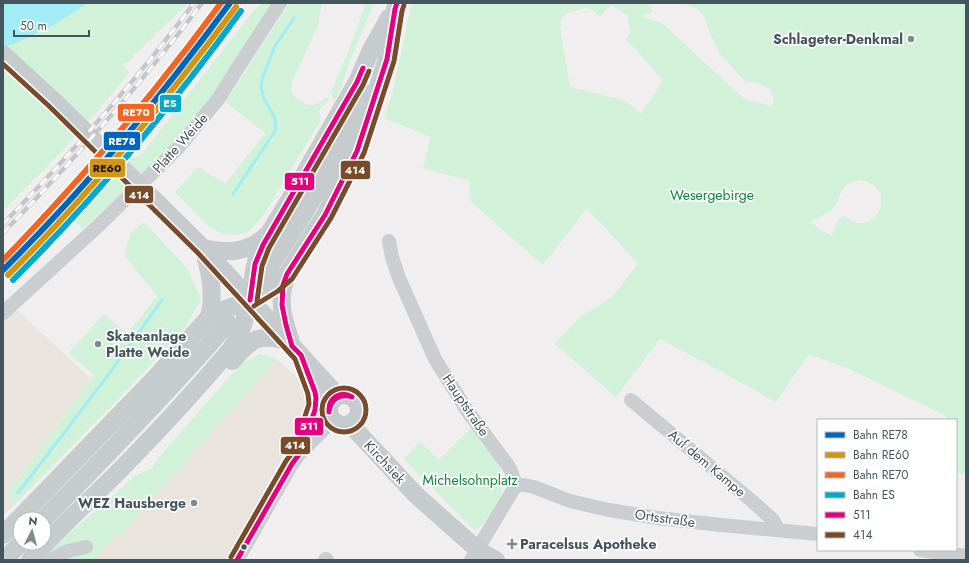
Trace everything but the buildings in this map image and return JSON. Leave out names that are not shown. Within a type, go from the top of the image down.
[{"type":"main road","points":[[30,560],[52,536],[117,473],[192,394],[231,349],[243,325],[250,300],[255,264],[258,254],[268,234],[290,199],[357,82],[370,50],[396,6]]},
{"type":"main road","points":[[266,272],[298,224],[341,146],[365,93],[396,6]]},
{"type":"main road","points":[[3,535],[155,378],[209,317],[250,300],[282,280],[287,274],[325,215],[357,151],[387,59],[396,6]]},
{"type":"main road","points":[[3,54],[55,102],[203,248],[338,396]]},
{"type":"main road","points":[[203,248],[216,251],[237,251],[252,247],[268,234]]},
{"type":"main road","points":[[203,248],[212,288],[212,304],[209,317]]},
{"type":"main road","points":[[287,274],[282,291],[282,304],[286,325],[293,347]]},
{"type":"main road","points":[[52,511],[158,402],[228,323]]},
{"type":"main road","points":[[192,394],[216,379],[253,340],[258,338],[270,338],[293,347]]},
{"type":"main road","points":[[348,395],[352,397],[356,400],[360,409],[354,421],[346,425],[336,423],[330,416],[329,407],[331,402],[338,396],[348,395]]},
{"type":"main road","name":"Kirchsiek","points":[[354,421],[416,495],[438,515],[475,555],[496,560]]},
{"type":"main road","points":[[4,560],[12,551]]},
{"type":"street","name":"Platte Weide","points":[[3,313],[96,228],[178,148],[219,98],[280,3]]},
{"type":"street","name":"Hauptstraße","points":[[389,241],[392,257],[399,278],[435,359],[468,412],[507,464],[516,485]]},
{"type":"street","points":[[293,347],[315,392],[316,405],[312,422],[300,453]]},
{"type":"street","name":"Auf dem Kampe","points":[[631,400],[773,520],[778,530]]},
{"type":"street","points":[[238,560],[292,464],[300,453],[333,420]]},
{"type":"street","name":"Ortsstraße","points":[[516,485],[524,485],[570,501],[609,510],[658,518],[817,534]]},
{"type":"street","points":[[475,555],[516,485]]},
{"type":"street","points":[[50,560],[68,551],[86,547]]},
{"type":"street","points":[[928,551],[966,556]]},
{"type":"shaded area","points":[[5,299],[91,379],[6,494],[16,503],[3,516],[3,301]]},
{"type":"shaded area","points":[[277,359],[303,383],[309,402],[309,410],[300,430],[286,449],[227,560],[93,560],[115,536],[124,530]]},
{"type":"green space","points":[[88,3],[187,3],[187,5],[169,22],[168,21],[165,24],[166,25],[158,32],[157,31],[154,34],[155,35],[133,55],[134,56],[127,63],[126,62],[123,65],[129,73],[65,148],[3,211],[3,48],[54,25]]},
{"type":"green space","points":[[263,3],[274,3],[215,94],[179,138],[83,229],[69,216],[99,182],[106,171],[141,155],[256,8]]},
{"type":"green space","points":[[291,3],[322,3],[318,25],[293,80],[291,89],[292,93],[300,101],[310,105],[317,104],[327,97],[329,100],[319,110],[321,120],[262,217],[248,232],[234,235],[220,233],[207,225],[175,192],[198,167],[225,184],[265,133],[225,102]]},
{"type":"green space","points":[[366,3],[374,3],[347,68],[341,89],[334,101],[330,92],[352,42]]},
{"type":"green space","name":"Wesergebirge","points":[[412,3],[647,3],[653,12],[641,16],[662,23],[744,99],[772,106],[774,99],[769,88],[755,82],[746,82],[720,54],[700,11],[683,3],[966,3],[966,474],[957,473],[957,419],[946,419],[946,416],[854,371],[809,354],[776,402],[660,339],[616,397],[555,344],[580,317],[612,297],[638,264],[587,208],[543,265],[469,200],[470,181],[423,168],[431,137],[384,118],[393,91]],"holes":[[[611,5],[626,14],[631,30],[626,40],[634,47],[663,81],[641,114],[626,101],[570,87],[560,28],[561,20],[566,13],[586,8],[593,10],[600,17]],[[859,180],[872,184],[879,192],[881,201],[879,210],[874,218],[866,222],[856,222],[845,216],[838,220],[832,236],[810,222],[830,211],[834,207],[846,185]]]},
{"type":"green space","points":[[144,222],[187,268],[201,299],[185,328],[122,395],[16,503],[6,495],[94,375],[69,353],[104,314],[127,334],[157,296],[124,255],[131,233]]},
{"type":"green space","points":[[260,354],[277,359],[124,531],[115,536],[93,560],[44,560],[47,553],[52,551],[52,549],[135,476],[152,468],[159,457],[242,363]]},
{"type":"green space","name":"Michelsohnplatz","points":[[472,427],[488,447],[498,463],[503,479],[503,487],[498,502],[486,521],[477,529],[471,527],[404,459],[420,441],[439,460]]},
{"type":"water","points":[[3,3],[88,3],[54,25],[3,48]]},
{"type":"waterway","points":[[233,194],[276,128],[275,118],[264,99],[261,87],[263,76],[275,46],[294,18]]},
{"type":"waterway","points":[[18,493],[103,382],[162,300]]},
{"type":"railway","points":[[3,224],[53,171],[126,89],[194,3]]},
{"type":"railway","points":[[3,233],[106,121],[155,63],[202,3]]},
{"type":"rail line","name":"RE70","points":[[3,260],[53,208],[136,112],[221,3]]},
{"type":"rail line","name":"RE78","points":[[3,270],[64,207],[122,141],[177,73],[230,3]]},
{"type":"rail line","name":"RE60","points":[[8,275],[69,212],[127,146],[183,77],[236,7]]},
{"type":"rail line","name":"ES","points":[[13,280],[44,249],[132,150],[188,81],[241,11]]},
{"type":"transit line","name":"511","points":[[237,560],[292,464],[300,453],[315,410],[315,392],[301,355],[292,346],[286,325],[282,305],[283,285],[287,274],[325,215],[357,151],[387,59],[397,3]]},
{"type":"transit line","name":"414","points":[[254,306],[278,291],[292,279],[331,218],[364,153],[394,61],[404,5]]},
{"type":"transit line","name":"414","points":[[3,64],[50,107],[198,253],[295,359],[308,394],[309,404],[294,450],[286,461],[231,557]]},
{"type":"transit line","name":"511","points":[[250,300],[255,264],[263,245],[357,82],[363,68]]},
{"type":"transit line","name":"414","points":[[257,301],[262,266],[269,248],[363,85],[369,71]]},
{"type":"transit line","name":"414","points":[[340,388],[348,388],[353,389],[360,394],[365,401],[366,410],[365,419],[360,426],[353,431],[340,432],[332,429],[325,422],[322,414],[322,406],[325,398],[332,391],[340,388]]},
{"type":"transit line","name":"511","points":[[329,412],[330,403],[339,395],[343,394],[352,397]]},
{"type":"transit line","name":"511","points":[[329,412],[331,404],[337,398],[344,396],[352,397]]},
{"type":"place","name":"Schlageter-Denkmal","points":[[911,39]]},
{"type":"place","name":"Skateanlage Platte Weide","points":[[98,344]]},
{"type":"place","name":"WEZ Hausberge","points":[[194,503]]},
{"type":"place","name":"Paracelsus Apotheke","points":[[512,544]]}]
